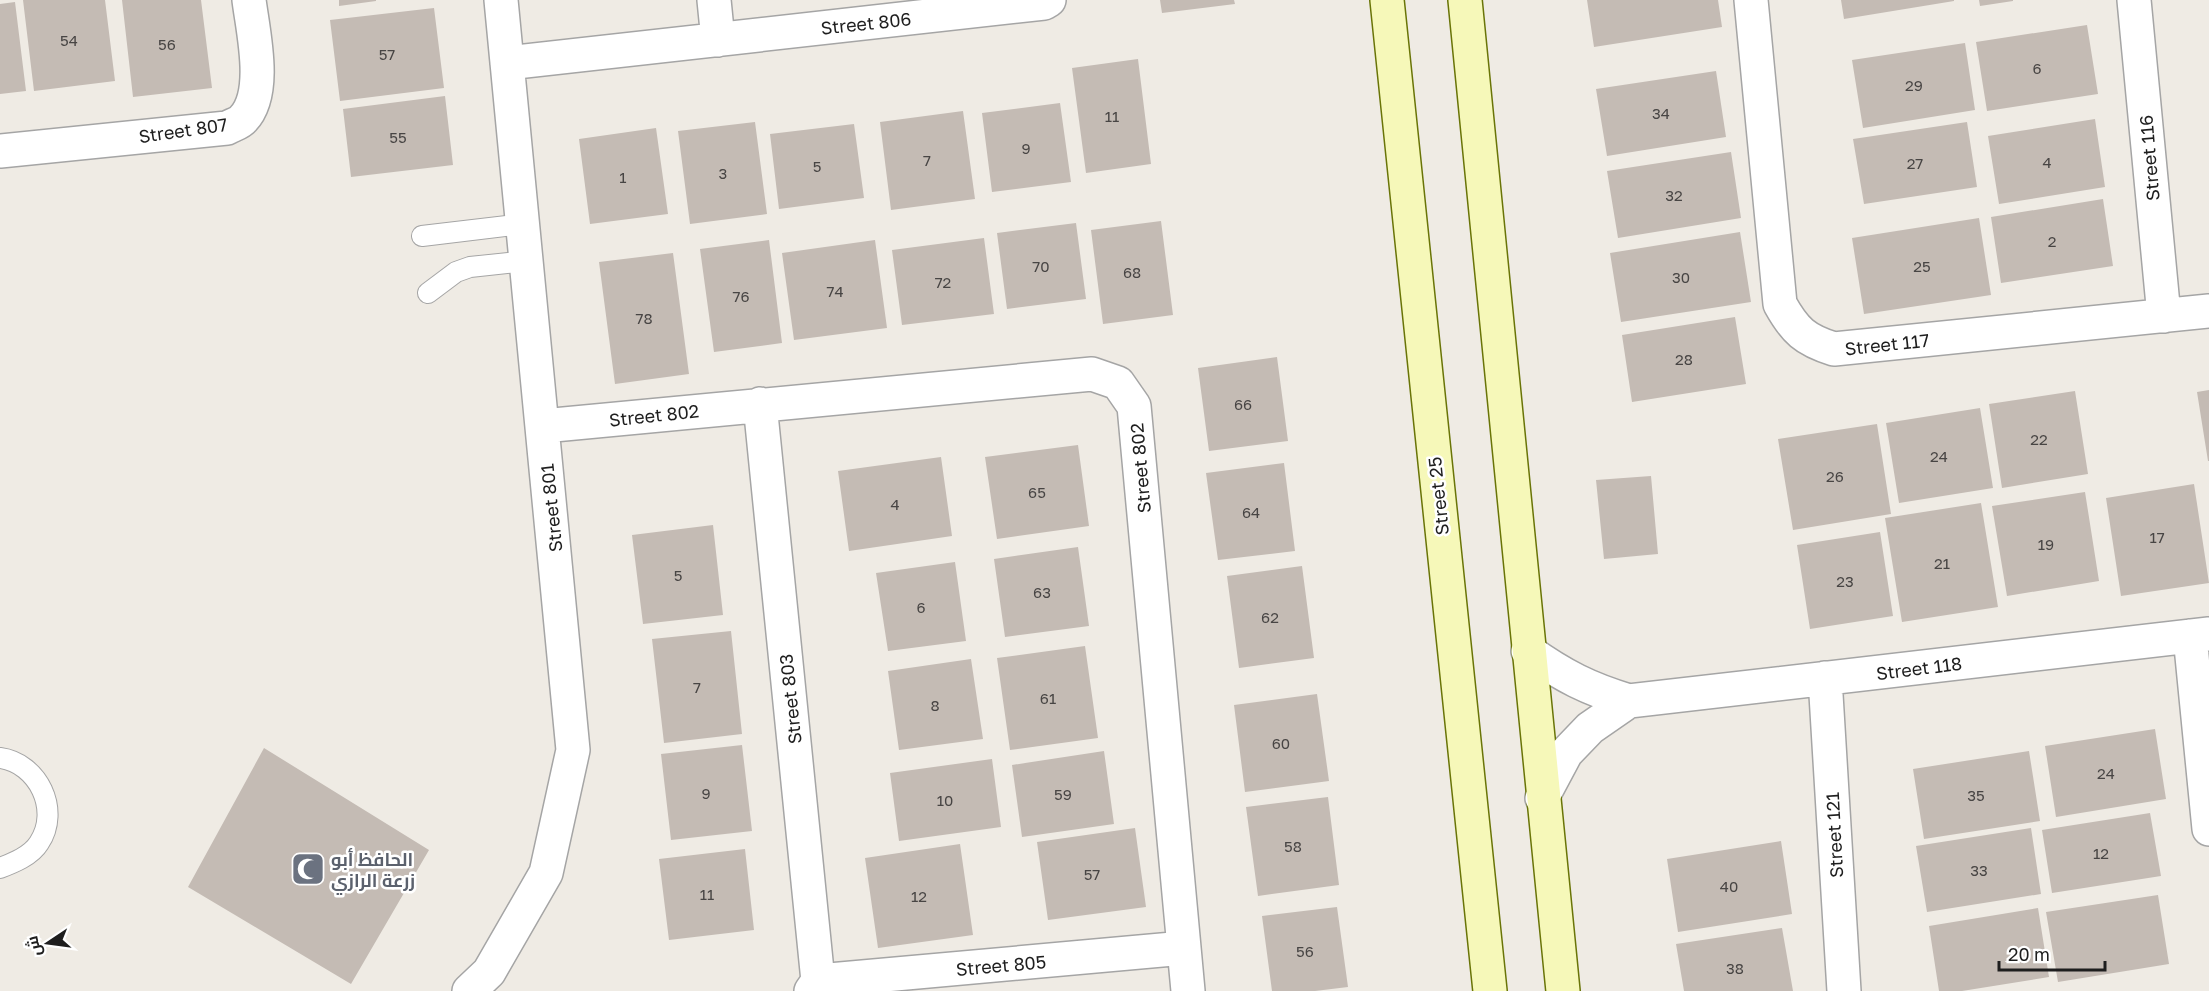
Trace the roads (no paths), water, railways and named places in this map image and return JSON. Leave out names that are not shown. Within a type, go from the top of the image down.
[{"type":"street","name":"Street 807","points":[[0,151],[227,128],[243,120],[253,105],[258,76],[249,0]]},
{"type":"street","name":"Street 801","points":[[469,991],[489,972],[546,873],[573,750],[501,0]]},
{"type":"street","points":[[714,0],[718,40]]},
{"type":"street","name":"Street 806","points":[[507,63],[1044,3],[1049,0]]},
{"type":"street","name":"Street 25","points":[[1387,0],[1490,991]]},
{"type":"street","points":[[1465,0],[1542,798],[1563,991]]},
{"type":"street","name":"Street 117","points":[[1750,0],[1779,295],[1790,321],[1808,341],[1834,349],[2209,312]]},
{"type":"street","name":"Street 116","points":[[2134,0],[2164,316]]},
{"type":"street","name":"Street 802","points":[[543,426],[1092,374],[1118,383],[1134,406],[1188,991]]},
{"type":"street","name":"Street 803","points":[[760,404],[814,986]]},
{"type":"street","points":[[2200,635],[2209,829]]},
{"type":"street","name":"Street 118","points":[[1528,651],[1561,674],[1591,690],[1629,701],[2200,635]]},
{"type":"street","name":"Street 121","points":[[1825,678],[1844,991]]},
{"type":"street","name":"Street 118","points":[[1542,798],[1566,753],[1590,729],[1629,701]]},
{"type":"street","name":"Street 805","points":[[814,986],[1184,948]]},
{"type":"lane","points":[[422,236],[523,224]]},
{"type":"lane","points":[[428,294],[456,272],[470,267],[527,261]]},
{"type":"lane","points":[[0,758],[33,773],[46,795],[47,818],[39,843],[26,855],[0,868]]},
{"type":"place","name":"الحافظ أبو زرعة الرازي","points":[[308,869]]}]
